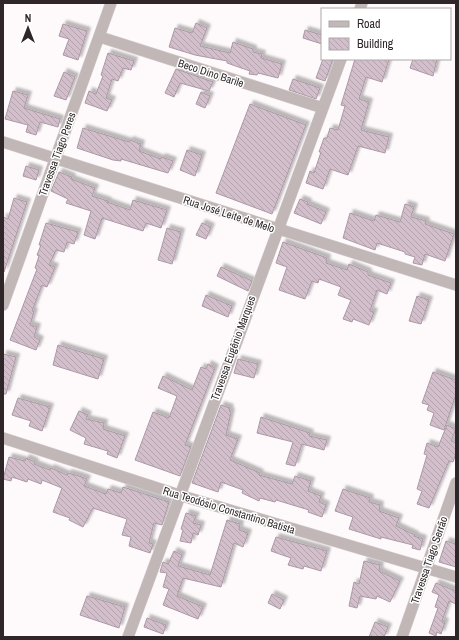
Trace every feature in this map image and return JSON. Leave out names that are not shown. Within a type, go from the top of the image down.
[{"type":"street","name":"Travessa Tiago Peres","points":[[3,305],[112,3]]},
{"type":"street","name":"Beco Dino Barile","points":[[100,37],[322,108]]},
{"type":"street","name":"Travessa Eugênio Marques","points":[[128,637],[277,229],[341,60]]},
{"type":"street","name":"Rua José Leite de Melo","points":[[3,142],[456,285]]},
{"type":"street","name":"Rua Teodósio Constantino Batista","points":[[3,438],[179,495],[456,577]]},
{"type":"street","name":"Travessa Tiago Serrão","points":[[402,637],[456,483]]},
{"type":"building","points":[[196,23],[207,28],[200,46],[230,53],[233,42],[253,49],[253,52],[262,54],[261,58],[282,64],[278,78],[258,73],[257,75],[249,74],[250,71],[227,63],[227,61],[195,55],[169,47],[175,28],[192,33]]},
{"type":"building","points":[[63,24],[87,31],[78,60],[63,55],[69,39],[59,36]]},
{"type":"building","points":[[305,30],[321,35],[321,44],[303,38]]},
{"type":"building","points":[[108,53],[134,61],[131,70],[123,68],[118,81],[112,79],[106,98],[112,100],[107,111],[85,103],[89,91],[96,94],[103,76],[101,75]]},
{"type":"building","points":[[323,60],[333,60],[325,81],[316,78]]},
{"type":"building","points":[[355,60],[389,60],[382,82],[366,77],[359,99],[369,102],[361,130],[389,137],[385,153],[358,146],[348,175],[330,169],[323,189],[306,183],[310,171],[314,173],[321,152],[319,152],[324,138],[327,138],[330,128],[338,130],[345,106],[341,105]]},
{"type":"building","points":[[413,60],[437,60],[433,76],[410,68]]},
{"type":"building","points":[[176,69],[213,82],[209,91],[180,83],[174,97],[165,93]]},
{"type":"building","points":[[64,72],[75,77],[66,100],[54,96]]},
{"type":"building","points":[[293,79],[320,88],[316,99],[289,90]]},
{"type":"building","points":[[13,91],[28,95],[24,108],[60,119],[58,127],[40,122],[36,135],[26,132],[28,125],[5,119]]},
{"type":"building","points":[[201,92],[210,96],[205,108],[196,104]]},
{"type":"building","points":[[250,104],[306,125],[272,214],[216,193]]},
{"type":"building","points":[[83,128],[129,142],[130,140],[141,144],[139,151],[161,159],[162,157],[173,161],[168,173],[121,159],[121,161],[113,160],[77,148]]},
{"type":"building","points":[[187,150],[202,155],[195,176],[180,170]]},
{"type":"building","points":[[26,166],[39,170],[36,180],[23,176]]},
{"type":"building","points":[[59,172],[72,177],[71,179],[95,188],[92,196],[108,201],[107,202],[130,210],[133,200],[167,210],[161,228],[146,223],[143,231],[102,218],[95,239],[84,235],[91,211],[66,203],[68,199],[51,191]]},
{"type":"building","points":[[14,198],[27,202],[4,272],[3,217],[8,219]]},
{"type":"building","points":[[300,199],[308,202],[307,204],[326,212],[321,224],[294,213]]},
{"type":"building","points":[[405,204],[414,207],[411,217],[426,221],[425,224],[454,234],[445,261],[425,254],[422,265],[413,263],[415,257],[405,254],[405,252],[377,243],[375,250],[343,238],[350,213],[374,221],[376,215],[400,222]]},
{"type":"building","points":[[46,223],[78,232],[74,244],[67,242],[64,252],[56,250],[49,265],[55,267],[47,287],[42,285],[32,311],[34,312],[30,325],[37,327],[34,337],[40,340],[36,350],[10,340],[37,269],[35,268],[39,256],[37,255]]},
{"type":"building","points":[[202,223],[211,227],[206,239],[196,235]]},
{"type":"building","points":[[167,228],[181,232],[172,264],[158,260]]},
{"type":"building","points":[[283,242],[327,258],[326,263],[347,270],[349,264],[368,272],[368,275],[391,283],[387,294],[377,290],[370,311],[374,312],[369,325],[353,319],[352,322],[343,319],[351,300],[338,295],[341,287],[319,279],[318,283],[312,281],[305,299],[279,290],[287,267],[276,263]]},
{"type":"building","points":[[221,267],[252,281],[248,291],[217,276]]},
{"type":"building","points":[[206,295],[232,306],[228,317],[202,306]]},
{"type":"building","points":[[417,296],[429,300],[421,324],[409,321]]},
{"type":"building","points":[[58,345],[104,359],[98,379],[53,365]]},
{"type":"building","points":[[3,354],[16,357],[6,394],[3,394]]},
{"type":"building","points":[[238,359],[258,364],[254,378],[234,373]]},
{"type":"building","points":[[208,364],[215,368],[185,445],[191,447],[180,476],[135,460],[153,412],[169,418],[177,396],[158,388],[163,376],[192,390],[201,367],[206,369]]},
{"type":"building","points":[[433,372],[456,380],[456,394],[444,430],[430,425],[434,413],[427,410],[429,405],[422,403]]},
{"type":"building","points":[[18,398],[50,407],[42,431],[29,426],[31,421],[12,415]]},
{"type":"building","points":[[221,405],[230,408],[229,411],[231,412],[226,435],[238,439],[230,460],[260,473],[259,475],[292,484],[295,476],[311,481],[308,491],[321,496],[319,502],[326,505],[322,517],[308,512],[309,510],[276,500],[275,502],[260,498],[259,501],[242,493],[243,490],[221,482],[218,492],[192,483]]},
{"type":"building","points":[[79,411],[88,415],[86,419],[104,423],[103,429],[125,436],[117,458],[107,454],[108,451],[84,444],[86,438],[70,430]]},
{"type":"building","points":[[261,417],[310,433],[309,436],[327,440],[324,450],[302,444],[295,466],[286,464],[293,442],[257,433]]},
{"type":"building","points":[[447,425],[456,429],[451,441],[456,443],[456,453],[453,462],[449,461],[429,508],[417,504],[422,491],[417,489],[427,455],[424,454],[427,443],[438,447]]},
{"type":"building","points":[[9,457],[25,461],[26,458],[35,462],[34,464],[50,470],[51,468],[67,475],[68,473],[87,479],[84,486],[106,494],[108,489],[121,493],[123,487],[169,502],[162,525],[154,523],[149,543],[153,544],[150,553],[129,546],[131,537],[122,535],[127,519],[93,508],[83,527],[69,520],[70,518],[53,512],[62,488],[42,480],[41,484],[28,479],[27,482],[12,477],[11,481],[3,479]]},
{"type":"building","points":[[343,489],[370,498],[369,502],[380,505],[379,511],[399,518],[396,526],[415,535],[414,536],[423,539],[420,550],[412,548],[413,545],[381,537],[381,539],[349,529],[353,517],[335,511]]},
{"type":"building","points":[[186,513],[196,516],[193,523],[201,525],[198,535],[193,533],[191,543],[180,541],[183,530],[181,529]]},
{"type":"building","points":[[227,520],[240,524],[239,530],[248,533],[243,547],[234,543],[221,587],[183,578],[177,596],[203,607],[198,619],[163,605],[169,589],[163,587],[167,573],[160,572],[163,562],[168,564],[174,551],[182,555],[178,566],[210,575]]},
{"type":"building","points":[[276,537],[327,551],[321,571],[304,566],[303,569],[288,565],[291,558],[271,551]]},
{"type":"building","points":[[446,541],[456,544],[456,567],[439,562]]},
{"type":"building","points":[[364,561],[380,565],[379,571],[400,581],[390,602],[377,596],[376,599],[360,596],[357,608],[349,606],[354,582],[359,584]]},
{"type":"building","points":[[436,583],[456,591],[456,604],[449,601],[442,621],[445,622],[441,634],[437,632],[436,636],[429,633],[438,608],[435,607],[439,595],[432,592]]},
{"type":"building","points":[[272,594],[284,600],[280,609],[268,603]]},
{"type":"building","points":[[87,596],[125,607],[119,628],[80,615]]},
{"type":"building","points":[[147,618],[166,625],[163,634],[144,627]]},
{"type":"building","points":[[375,622],[388,627],[384,637],[369,637]]}]
